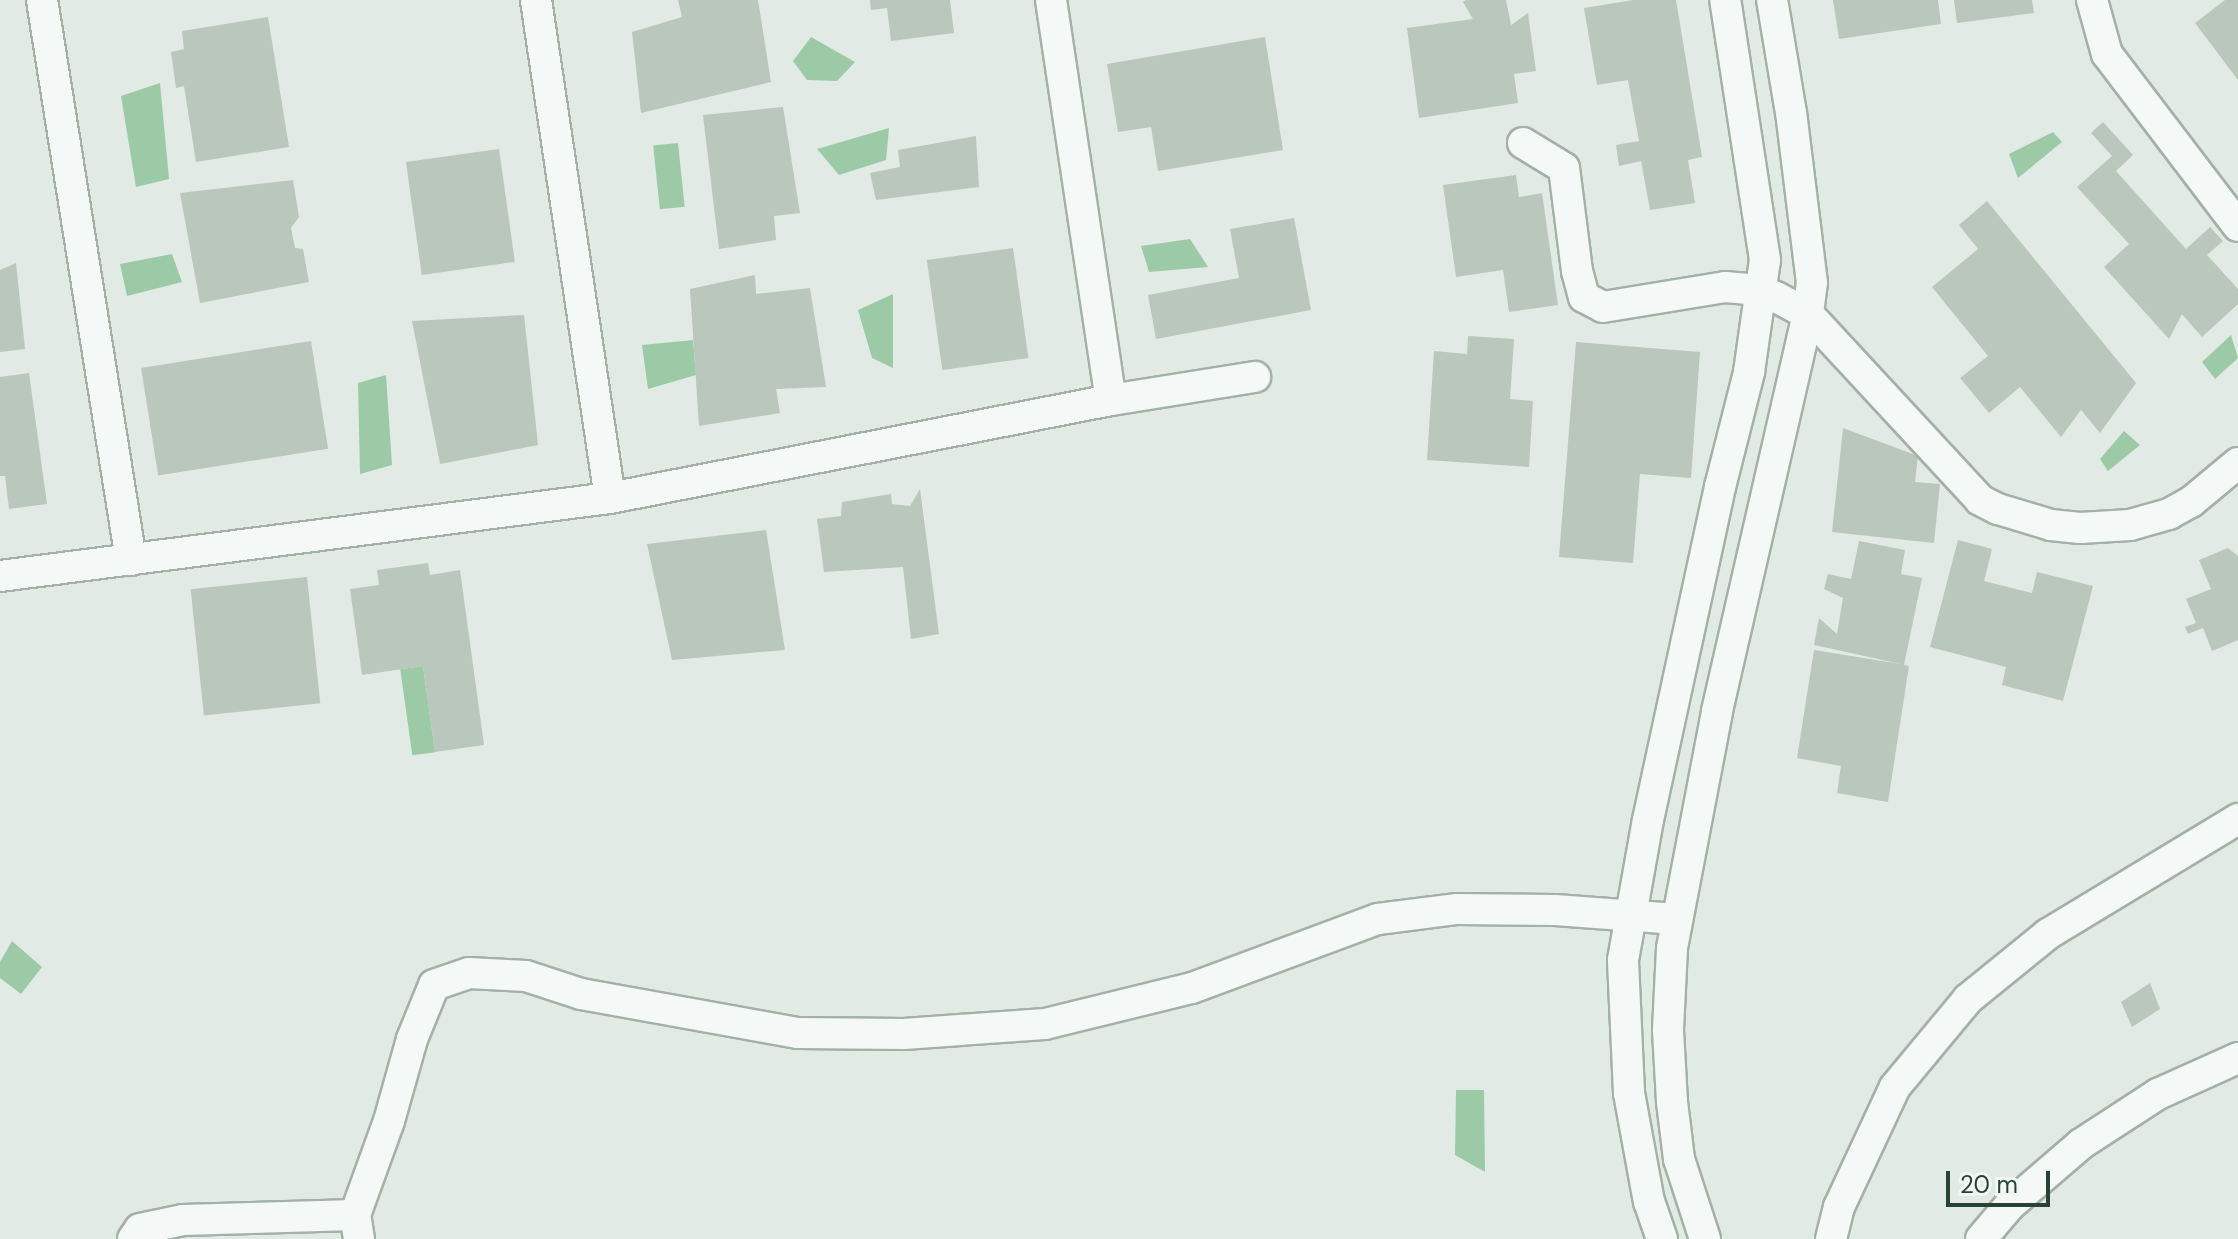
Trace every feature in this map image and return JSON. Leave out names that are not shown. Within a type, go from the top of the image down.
[{"type":"street","points":[[42,0],[131,560]]},
{"type":"street","points":[[536,0],[610,498]]},
{"type":"street","points":[[1051,0],[1111,400]]},
{"type":"street","points":[[1662,1239],[1649,1202],[1629,1093],[1623,960],[1720,487],[1749,372],[1765,260],[1725,0]]},
{"type":"street","points":[[1705,1239],[1679,1159],[1670,1079],[1669,978],[1677,919],[1717,711],[1808,314],[1812,283],[1772,0]]},
{"type":"street","points":[[2092,0],[2107,54],[2238,226]]},
{"type":"street","points":[[1523,143],[1564,168],[1580,289],[1591,302],[1603,307],[1617,307],[1708,289],[1760,290],[1808,314],[1980,500],[2018,517],[2080,528],[2151,521],[2199,497],[2238,463]]},
{"type":"street","points":[[0,576],[610,498],[1111,400],[1255,377]]},
{"type":"street","points":[[1831,1239],[1839,1207],[1895,1087],[1968,999],[2048,934],[2238,819]]},
{"type":"street","points":[[133,1239],[140,1229],[183,1220],[357,1227],[412,1039],[434,985],[469,973],[526,976],[581,994],[798,1033],[904,1034],[1045,1024],[1192,988],[1378,919],[1457,909],[1555,910],[1677,919]]},
{"type":"street","points":[[1981,1239],[2009,1206],[2081,1144],[2158,1094],[2238,1058]]},
{"type":"shaded area","points":[[811,37],[855,62],[837,81],[807,80],[793,61]]},
{"type":"shaded area","points":[[160,83],[169,179],[136,187],[121,96]]},
{"type":"shaded area","points":[[889,128],[886,160],[839,175],[817,149]]},
{"type":"shaded area","points":[[2053,132],[2062,142],[2018,178],[2009,154]]},
{"type":"shaded area","points":[[678,143],[685,207],[660,209],[653,146]]},
{"type":"shaded area","points":[[1190,239],[1208,267],[1149,272],[1141,246]]},
{"type":"shaded area","points":[[172,254],[182,282],[127,296],[120,264]]},
{"type":"shaded area","points":[[893,294],[893,368],[872,358],[858,310]]},
{"type":"shaded area","points":[[2231,335],[2238,358],[2215,379],[2202,362]]},
{"type":"shaded area","points":[[693,340],[696,375],[648,389],[642,345]]},
{"type":"shaded area","points":[[386,375],[392,465],[360,474],[358,383]]},
{"type":"shaded area","points":[[2124,431],[2140,445],[2108,471],[2100,459]]},
{"type":"shaded area","points":[[423,666],[435,752],[412,755],[400,669]]},
{"type":"shaded area","points":[[12,941],[42,967],[21,994],[0,978],[0,962]]},
{"type":"shaded area","points":[[1456,1090],[1484,1090],[1485,1172],[1455,1155]]},
{"type":"building","points":[[678,0],[758,0],[771,82],[641,113],[632,32],[682,17]]},
{"type":"building","points":[[870,0],[950,0],[954,33],[891,41],[887,8],[871,10]]},
{"type":"building","points":[[1506,0],[1511,25],[1528,13],[1536,71],[1514,74],[1518,103],[1419,118],[1407,28],[1473,19],[1463,2]]},
{"type":"building","points":[[1633,0],[1676,0],[1702,157],[1688,160],[1695,203],[1650,210],[1641,161],[1619,166],[1616,145],[1639,141],[1628,80],[1597,85],[1584,8]]},
{"type":"building","points":[[1833,0],[1938,0],[1941,24],[1839,39]]},
{"type":"building","points":[[1954,0],[2032,0],[2034,13],[1957,23]]},
{"type":"building","points":[[2225,0],[2238,0],[2238,80],[2195,23]]},
{"type":"building","points":[[268,17],[289,147],[196,162],[184,86],[176,88],[171,52],[184,49],[182,31]]},
{"type":"building","points":[[1265,37],[1283,150],[1158,171],[1151,127],[1118,132],[1107,64]]},
{"type":"building","points":[[783,107],[800,213],[774,216],[776,240],[719,249],[703,115]]},
{"type":"building","points":[[2103,122],[2133,155],[2116,171],[2186,249],[2210,227],[2223,241],[2207,255],[2238,289],[2238,304],[2202,337],[2182,314],[2169,339],[2104,267],[2129,244],[2077,187],[2112,156],[2091,133]]},
{"type":"building","points":[[976,136],[979,187],[876,200],[870,173],[900,167],[898,150]]},
{"type":"building","points":[[499,149],[515,262],[422,275],[406,162]]},
{"type":"building","points":[[1516,175],[1519,197],[1542,193],[1558,305],[1509,312],[1503,270],[1456,277],[1443,185]]},
{"type":"building","points":[[293,180],[299,217],[291,228],[295,248],[303,249],[309,282],[200,303],[180,193]]},
{"type":"building","points":[[1987,201],[2136,383],[2100,433],[2081,410],[2061,437],[2020,387],[1989,413],[1960,378],[1988,356],[1932,287],[1978,249],[1959,225]]},
{"type":"building","points":[[1294,218],[1311,310],[1156,339],[1148,295],[1239,278],[1230,229]]},
{"type":"building","points":[[1013,248],[1028,358],[942,370],[927,260]]},
{"type":"building","points":[[16,263],[25,349],[0,352],[0,270]]},
{"type":"building","points":[[755,275],[756,294],[810,288],[826,387],[776,389],[780,413],[699,426],[690,289]]},
{"type":"building","points":[[524,315],[538,445],[440,464],[412,321]]},
{"type":"building","points":[[1468,336],[1514,339],[1510,399],[1533,401],[1529,467],[1427,460],[1434,351],[1467,354]]},
{"type":"building","points":[[311,341],[328,449],[158,476],[141,368]]},
{"type":"building","points":[[1576,342],[1700,352],[1691,478],[1640,474],[1633,563],[1559,557]]},
{"type":"building","points":[[29,373],[47,504],[9,509],[5,476],[0,476],[0,377]]},
{"type":"building","points":[[1843,428],[1918,456],[1915,482],[1940,484],[1934,543],[1832,532]]},
{"type":"building","points":[[920,489],[939,634],[911,639],[903,567],[824,572],[817,519],[841,516],[842,502],[891,494],[892,504],[910,506]]},
{"type":"building","points":[[766,530],[785,650],[672,660],[647,544]]},
{"type":"building","points":[[1958,540],[1992,549],[1984,581],[2032,593],[2037,572],[2093,586],[2063,701],[2002,685],[2006,667],[1930,647]]},
{"type":"building","points":[[1859,541],[1905,550],[1901,574],[1922,578],[1904,665],[1909,666],[1888,802],[1837,793],[1841,766],[1797,758],[1814,650],[1901,664],[1814,645],[1819,618],[1837,634],[1843,598],[1824,589],[1828,574],[1851,579]]},
{"type":"building","points":[[2228,548],[2238,556],[2238,640],[2212,651],[2203,628],[2188,634],[2185,627],[2196,623],[2186,599],[2211,589],[2199,560]]},
{"type":"building","points":[[428,563],[430,575],[460,570],[484,745],[435,752],[423,666],[362,675],[350,589],[379,585],[377,570]]},
{"type":"building","points":[[307,577],[320,703],[204,716],[191,589]]},
{"type":"building","points":[[2150,983],[2160,1009],[2132,1027],[2121,1002]]}]
